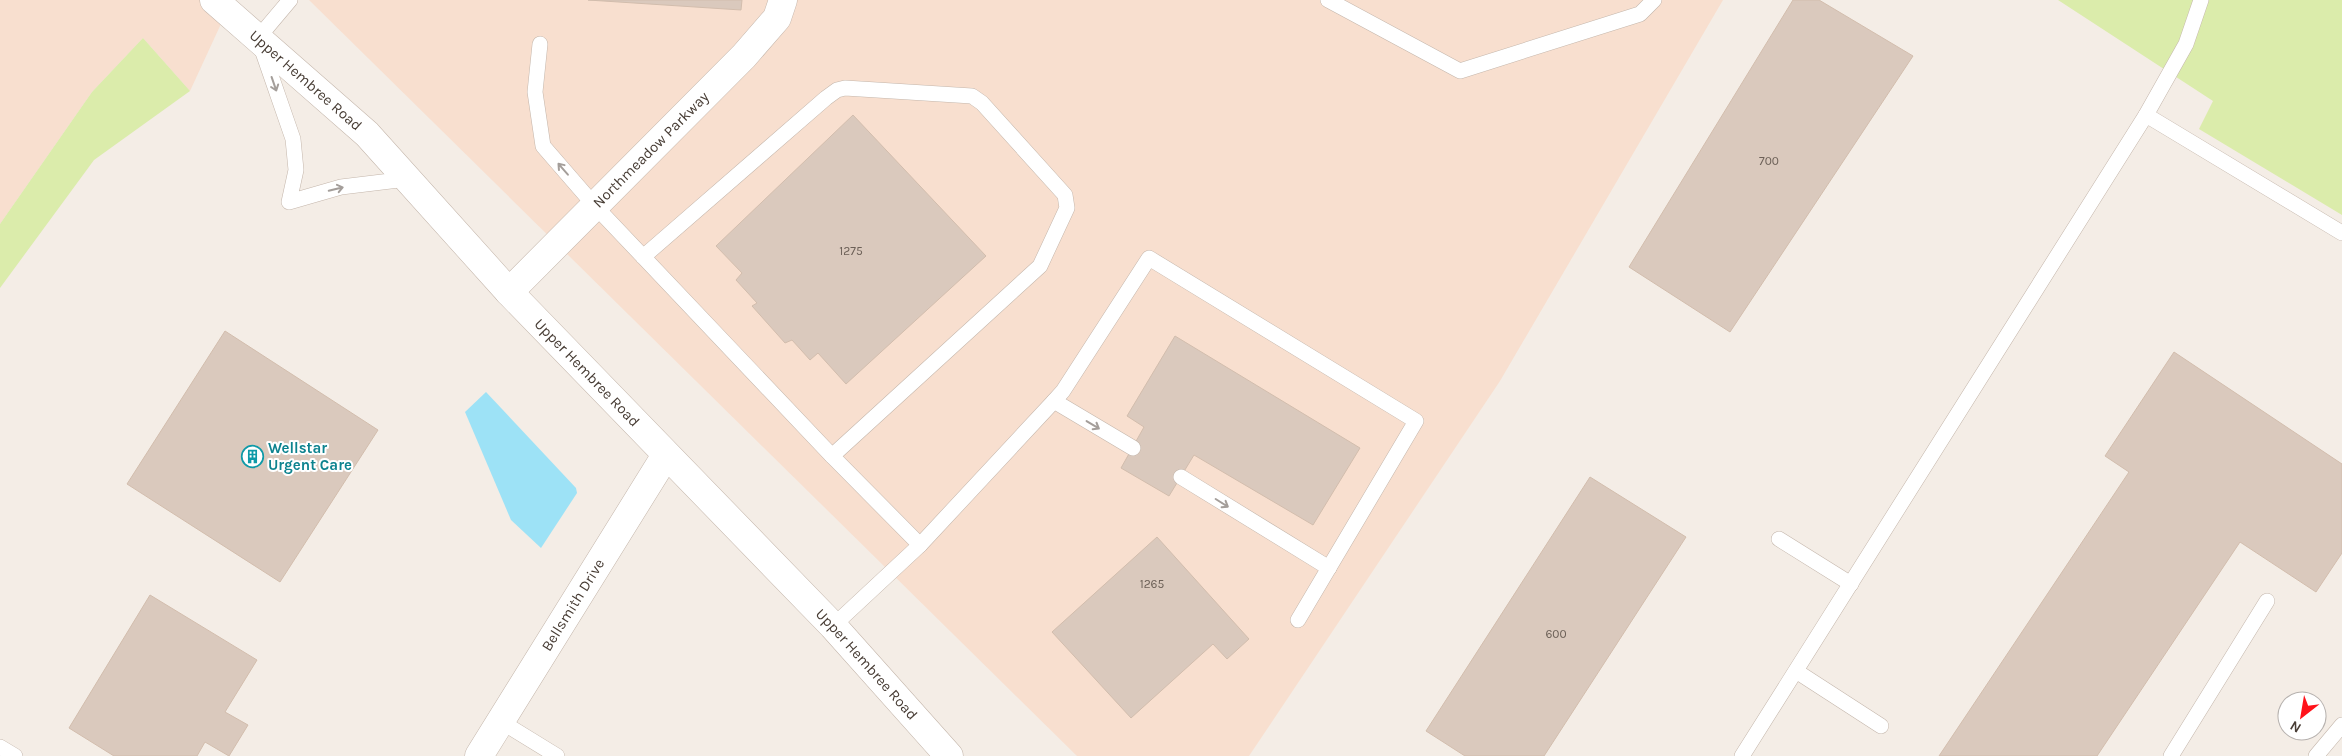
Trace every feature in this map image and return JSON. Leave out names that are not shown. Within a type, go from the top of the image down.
[{"type":"street","name":"Upper Hembree Road","points":[[214,0],[367,134],[509,292],[833,626],[949,756]]},
{"type":"street","name":"Northmeadow Parkway","points":[[509,292],[744,56],[777,18],[782,0]]},
{"type":"street","name":"Bellsmith Drive","points":[[479,756],[666,455]]},
{"type":"lane","points":[[290,0],[258,38],[294,139],[296,170],[289,202],[341,187],[407,179]]},
{"type":"lane","points":[[1328,0],[1460,71],[1640,14],[1654,0]]},
{"type":"lane","points":[[1742,756],[2146,115],[2186,44],[2201,0]]},
{"type":"lane","points":[[540,44],[535,92],[543,146],[595,206],[643,257],[832,456],[920,545]]},
{"type":"lane","points":[[643,257],[837,90],[845,88],[956,93],[972,96],[982,103],[1065,195],[1067,208],[1040,266],[832,456]]},
{"type":"lane","points":[[2146,115],[2342,233]]},
{"type":"lane","points":[[833,626],[920,545],[1063,391],[1149,258],[1416,421],[1298,620]]},
{"type":"lane","points":[[1054,401],[1133,448]]},
{"type":"lane","points":[[1181,477],[1329,568]]},
{"type":"lane","points":[[1779,540],[1851,584]]},
{"type":"lane","points":[[2170,756],[2267,601]]},
{"type":"lane","points":[[1796,671],[1881,726]]},
{"type":"lane","points":[[500,721],[558,756]]},
{"type":"lane","points":[[2316,756],[2342,725]]},
{"type":"lane","points":[[0,747],[15,756]]},
{"type":"shaded area","points":[[0,0],[232,0],[190,91],[143,38],[92,92],[0,224]]},
{"type":"shaded area","points":[[309,0],[1723,0],[1500,381],[1249,756],[1077,756]]},
{"type":"green space","points":[[2058,0],[2342,0],[2342,215],[2199,129],[2213,101]]},
{"type":"green space","points":[[143,38],[190,91],[94,160],[0,288],[0,224],[92,92]]},
{"type":"water","points":[[486,392],[576,488],[577,493],[541,548],[511,520],[465,412]]},
{"type":"building","points":[[588,0],[742,0],[741,10]]},
{"type":"building","points":[[1793,0],[1819,0],[1913,56],[1730,332],[1629,267]]},
{"type":"building","points":[[853,115],[986,256],[846,384],[818,353],[810,360],[792,340],[785,343],[752,306],[757,303],[736,280],[742,273],[716,246]]},
{"type":"building","name":"Wellstar Urgent Care","points":[[225,331],[378,430],[280,582],[127,484]]},
{"type":"building","points":[[1175,336],[1360,448],[1313,525],[1194,455],[1169,496],[1121,468],[1144,427],[1127,416]]},
{"type":"building","points":[[2174,352],[2342,464],[2342,553],[2316,592],[2240,542],[2097,756],[1939,756],[2129,472],[2105,456]]},
{"type":"building","points":[[1590,477],[1686,537],[1544,756],[1465,756],[1426,731]]},
{"type":"building","points":[[1157,537],[1249,639],[1227,659],[1213,644],[1131,718],[1052,632]]},
{"type":"building","points":[[150,595],[257,660],[225,712],[248,725],[229,756],[205,742],[197,756],[114,756],[69,728]]},
{"type":"place","name":"Wellstar Urgent Care","points":[[252,457]]}]
